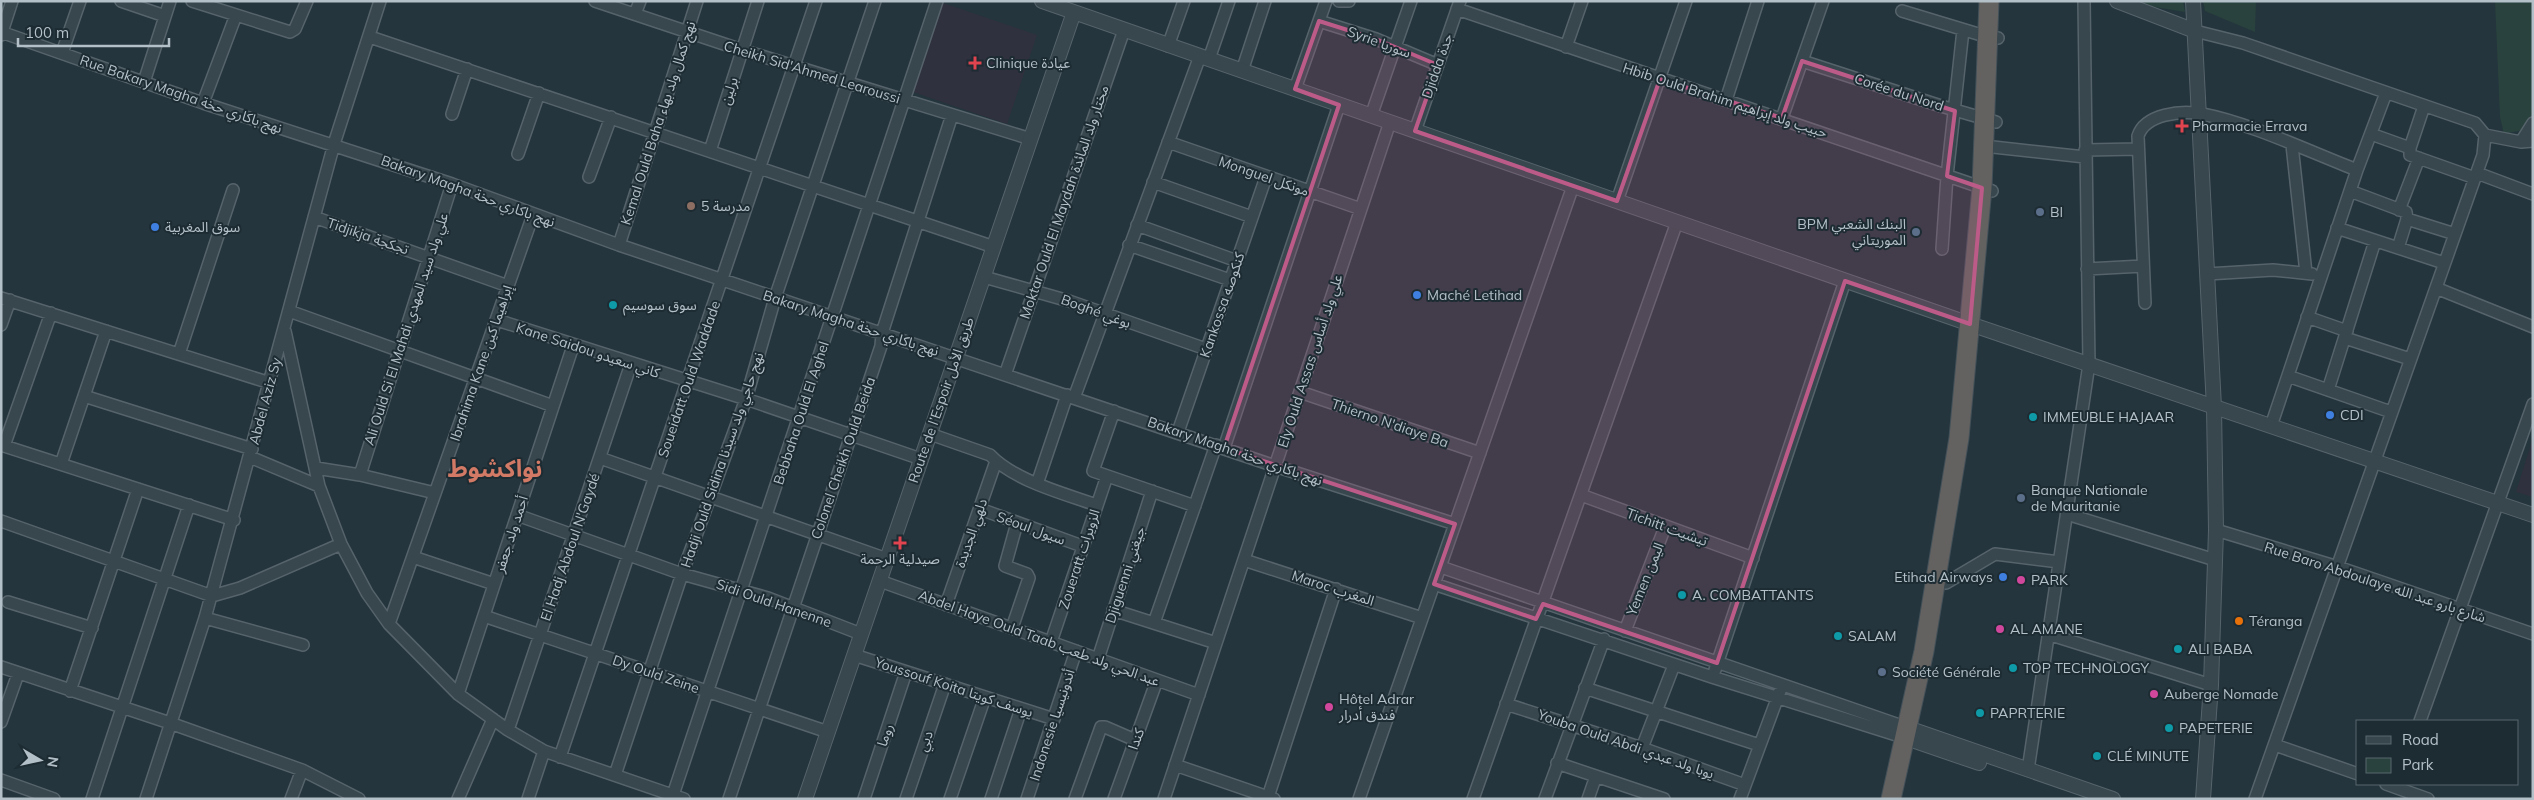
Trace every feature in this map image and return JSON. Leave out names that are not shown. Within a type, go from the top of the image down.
[{"type":"highway","points":[[1891,799],[1911,735],[1946,583],[1962,486],[1990,147],[1993,38],[1989,1]]},
{"type":"highway","points":[[1993,38],[2000,1]]},
{"type":"highway","points":[[1901,799],[1953,485],[1975,326]]},
{"type":"street","points":[[2,33],[12,1]]},
{"type":"street","points":[[62,54],[80,1]]},
{"type":"street","points":[[122,1],[165,16]]},
{"type":"street","points":[[144,82],[170,1]]},
{"type":"street","points":[[192,1],[292,32],[307,1]]},
{"type":"street","name":"Abdel Aziz Sy","points":[[146,799],[206,618],[334,144],[370,37],[380,1]]},
{"type":"street","name":"Cheikh Sid'Ahmed Learoussi","points":[[595,1],[742,50],[1031,140]]},
{"type":"street","points":[[635,14],[640,1]]},
{"type":"street","name":"Kemal Ould Baha نهج كمال ولد بهاء","points":[[619,245],[697,1]]},
{"type":"street","name":"برلين","points":[[710,152],[758,1]]},
{"type":"street","name":"Soueidatt Ould Waddade","points":[[560,757],[816,1]]},
{"type":"street","name":"Hadji Ould Sidina نهج حاجي ولد سيدنا","points":[[615,775],[682,574],[746,399],[775,298],[875,1]]},
{"type":"street","name":"Bebbaha Ould El Aghel","points":[[678,797],[708,691],[870,206],[936,1]]},
{"type":"street","points":[[1042,1],[1076,7],[1124,30],[1168,46],[1242,70],[1975,326],[2533,516]]},
{"type":"street","points":[[1168,46],[1184,1]]},
{"type":"street","points":[[1037,484],[1070,396],[1105,315],[1168,142],[1229,1]]},
{"type":"street","points":[[1242,70],[1265,1]]},
{"type":"street","points":[[1295,89],[1326,1]]},
{"type":"street","points":[[1339,1],[1349,1]]},
{"type":"street","points":[[1372,116],[1410,1]]},
{"type":"street","points":[[1566,46],[1582,1]]},
{"type":"street","points":[[1617,201],[1686,1]]},
{"type":"street","points":[[1782,118],[1823,1]]},
{"type":"street","points":[[2028,770],[2089,364],[2084,1]]},
{"type":"street","points":[[2117,1],[2195,31],[2243,43],[2475,123],[2485,135],[2521,142],[2533,141]]},
{"type":"street","points":[[2193,1],[2214,407],[2216,530],[2211,685],[2203,799]]},
{"type":"street","points":[[1726,100],[1756,2]]},
{"type":"street","name":"Hbib Ould Brahim حبيب ولد إبراهيم","points":[[1458,5],[1660,79],[1782,118],[1987,189]]},
{"type":"street","name":"Djidda جدة","points":[[1415,131],[1458,5]]},
{"type":"street","name":"Route de l’Espoir طريق الأمل","points":[[805,799],[1076,7]]},
{"type":"street","points":[[1902,11],[1993,38]]},
{"type":"street","points":[[203,103],[236,15]]},
{"type":"street","name":"Syrie سوريا","points":[[1319,21],[1376,39],[1438,65]]},
{"type":"street","name":"Moktar Ould El Maydah مختار ولد المائدة","points":[[1005,375],[1124,30]]},
{"type":"street","points":[[1942,249],[1947,176],[1963,30]]},
{"type":"street","name":"Rue Bakary Magha نهج باكاري حخة","points":[[2,33],[203,103],[334,144]]},
{"type":"street","points":[[370,37],[994,247]]},
{"type":"street","name":"Corée du Nord","points":[[1802,60],[1955,111],[1991,121]]},
{"type":"street","points":[[452,114],[467,69]]},
{"type":"street","points":[[518,154],[539,93]]},
{"type":"street","points":[[2271,426],[2357,170],[2386,93]]},
{"type":"street","points":[[1154,623],[1195,506],[1220,447],[1310,193],[1339,105]]},
{"type":"street","points":[[2424,106],[2410,148],[2410,155],[2533,194]]},
{"type":"street","points":[[2145,303],[2138,150],[2141,127],[2154,117],[2199,113],[2357,170]]},
{"type":"street","name":"Colonel Cheikh Ould Beida","points":[[729,799],[816,534],[881,346],[882,333],[952,115]]},
{"type":"street","points":[[589,178],[611,117]]},
{"type":"street","name":"Ely Ould Assas علي ولد أساس","points":[[1164,799],[1390,122]]},
{"type":"street","points":[[2521,142],[2533,123]]},
{"type":"street","points":[[2371,134],[2410,148]]},
{"type":"street","points":[[2255,799],[2476,175],[2485,148],[2485,135]]},
{"type":"street","name":"Monguel مونكل","points":[[1168,142],[1310,193],[1361,208]]},
{"type":"street","name":"Bakary Magha نهج باكاري حخة","points":[[334,144],[452,184],[532,215],[775,298],[1275,466],[1455,524]]},
{"type":"street","points":[[2292,145],[2306,273]]},
{"type":"street","points":[[1990,147],[2085,154],[2138,150]]},
{"type":"street","points":[[2399,210],[2419,158]]},
{"type":"street","name":"Kankossa كنكوصه","points":[[1178,432],[1266,177]]},
{"type":"street","points":[[1153,182],[1252,217]]},
{"type":"street","name":"Ali Ould Si El Mahdi علي ولد سيد المهدي","points":[[360,475],[427,256],[452,184]]},
{"type":"street","points":[[1359,799],[1573,186]]},
{"type":"street","points":[[179,354],[233,190]]},
{"type":"street","points":[[2350,191],[2406,212],[2407,219],[2398,248]]},
{"type":"street","name":"Ibrahima Kane إبراهيما كين","points":[[389,624],[532,215]]},
{"type":"street","name":"Tidjikja تجكجة","points":[[314,217],[508,286]]},
{"type":"street","points":[[2407,219],[2455,234]]},
{"type":"street","points":[[1473,799],[1677,222]]},
{"type":"street","points":[[1137,225],[1237,260]]},
{"type":"street","points":[[2337,228],[2444,262]]},
{"type":"street","points":[[2328,390],[2375,240]]},
{"type":"street","points":[[1129,245],[1230,280]]},
{"type":"street","points":[[2087,269],[2143,266]]},
{"type":"street","points":[[2207,274],[2274,270],[2321,275]]},
{"type":"street","name":"Boghé بوغي","points":[[984,277],[1034,290],[1206,349]]},
{"type":"street","points":[[1712,677],[1845,281]]},
{"type":"street","points":[[2436,288],[2533,327]]},
{"type":"street","points":[[1,325],[6,299],[270,383]]},
{"type":"street","points":[[289,311],[397,352],[553,406]]},
{"type":"street","points":[[51,313],[2,446],[234,520]]},
{"type":"street","points":[[2307,317],[2346,335],[2410,359]]},
{"type":"street","name":"Kane Saidou كاني سعيدو","points":[[496,320],[573,346],[746,399],[921,459]]},
{"type":"street","points":[[285,327],[319,486],[341,544],[367,593],[389,624],[458,694],[508,730],[544,751],[678,797]]},
{"type":"street","points":[[61,464],[106,330]]},
{"type":"street","name":"أحمد ولد جعفر","points":[[458,694],[573,346]]},
{"type":"street","name":"El Hadj Abdoul N'Gaydé","points":[[508,730],[631,364]]},
{"type":"street","points":[[2288,376],[2391,412]]},
{"type":"street","name":"Thierno N'diaye Ba","points":[[1300,392],[1480,454]]},
{"type":"street","points":[[84,396],[251,453],[319,486]]},
{"type":"street","points":[[2420,720],[2533,404]]},
{"type":"street","points":[[1114,411],[1093,470],[1195,506]]},
{"type":"street","points":[[930,434],[990,455],[996,461],[1037,484],[1096,505]]},
{"type":"street","points":[[600,458],[887,559]]},
{"type":"street","name":"دلهي الجديدة","points":[[946,605],[996,461]]},
{"type":"street","points":[[316,468],[360,475],[436,493]]},
{"type":"street","name":"Zoueratt الزويرات","points":[[1051,642],[1096,505],[1108,476]]},
{"type":"street","points":[[70,691],[138,489]]},
{"type":"street","name":"Djiguenni جيغني","points":[[1098,659],[1152,491]]},
{"type":"street","name":"Tichitt تيشيت","points":[[1582,495],[1753,558]]},
{"type":"street","points":[[92,799],[121,706],[167,579],[190,505]]},
{"type":"street","name":"Séoul سيول","points":[[980,509],[1082,546]]},
{"type":"street","points":[[2066,514],[2215,560]]},
{"type":"street","name":"Sidi Ould Hanenne","points":[[517,515],[682,574],[742,589],[861,634]]},
{"type":"street","points":[[1,521],[212,596],[240,588],[341,544]]},
{"type":"street","points":[[1012,628],[1029,578],[1027,574],[1008,569],[1004,563],[1017,523]]},
{"type":"street","name":"Yemen اليمن","points":[[1624,631],[1666,527]]},
{"type":"street","name":"Rue Baro Abdoulaye شارع بارو عبد الله","points":[[2216,530],[2338,567],[2533,634]]},
{"type":"street","points":[[1946,583],[1995,554],[2059,562]]},
{"type":"street","points":[[413,558],[494,584]]},
{"type":"street","name":"Maroc المغرب","points":[[1244,560],[1422,618]]},
{"type":"street","points":[[1441,566],[1543,604],[1782,685],[2084,799]]},
{"type":"street","name":"Abdel Haye Ould Taab عبد الحي ولد طعب","points":[[880,581],[1199,695]]},
{"type":"street","points":[[1434,584],[1536,619],[1604,639],[1712,677],[2028,770],[2113,799]]},
{"type":"street","points":[[1175,765],[1271,798],[1336,589]]},
{"type":"street","points":[[8,602],[92,628]]},
{"type":"street","points":[[1113,610],[1216,643]]},
{"type":"street","name":"Dy Ould Zeine","points":[[484,616],[828,732]]},
{"type":"street","points":[[206,618],[303,645]]},
{"type":"street","points":[[2048,634],[2211,685]]},
{"type":"street","points":[[1545,799],[1604,639]]},
{"type":"street","name":"Indonesie أندونيسيا","points":[[1027,799],[1076,651]]},
{"type":"street","name":"Youssouf Koita يوسف كويتا","points":[[854,655],[1054,719]]},
{"type":"street","points":[[1642,748],[1674,664]]},
{"type":"street","points":[[1,667],[121,706],[302,770],[359,799]]},
{"type":"street","name":"روما","points":[[864,799],[906,672]]},
{"type":"street","points":[[1,722],[18,674]]},
{"type":"street","name":"كندا","points":[[1114,799],[1157,680]]},
{"type":"street","name":"دبي","points":[[906,799],[945,684]]},
{"type":"street","points":[[1740,799],[1782,685]]},
{"type":"street","points":[[1585,688],[1759,745]]},
{"type":"street","points":[[950,799],[985,697]]},
{"type":"street","name":"Youba Ould Abdi يوبا ولد عبدي","points":[[1506,704],[1642,748],[1745,785]]},
{"type":"street","points":[[991,799],[1021,709]]},
{"type":"street","points":[[458,799],[493,718]]},
{"type":"street","points":[[1075,799],[1101,728],[1105,727],[1135,740]]},
{"type":"street","points":[[2275,745],[2356,773]]},
{"type":"street","points":[[528,799],[544,751]]},
{"type":"street","points":[[1558,763],[1662,798]]},
{"type":"street","points":[[291,799],[302,770]]},
{"type":"street","points":[[1588,799],[1596,776]]},
{"type":"street","points":[[1,780],[54,799]]},
{"type":"street","points":[[2394,785],[2428,799]]},
{"type":"highlighted area","points":[[1319,21],[1376,39],[1438,65],[1415,131],[1617,201],[1660,79],[1782,118],[1802,61],[1955,111],[1947,176],[1982,188],[1970,324],[1845,281],[1717,663],[1543,604],[1536,619],[1434,584],[1455,524],[1224,448],[1339,105],[1295,89]]},
{"type":"shaded area","name":"Clinique عيادة","points":[[943,3],[1037,35],[1007,124],[913,92]]},
{"type":"shaded area","points":[[2533,438],[2533,497],[2516,492]]},
{"type":"green space","points":[[2125,1],[2183,1],[2185,12],[2130,3]]},
{"type":"green space","points":[[2203,1],[2256,1],[2255,32],[2205,11]]},
{"type":"green space","points":[[2495,1],[2533,1],[2533,128],[2504,134],[2500,117]]},
{"type":"place","name":"Clinique عيادة","points":[[975,63]]},
{"type":"place","name":"Pharmacie Errava","points":[[2182,126]]},
{"type":"place","name":"مدرسة 5","points":[[691,206]]},
{"type":"place","name":"BI","points":[[2040,212]]},
{"type":"place","name":"سوق المغربية","points":[[155,227]]},
{"type":"place","name":"BPM البنك الشعبي الموريتاني","points":[[1916,232]]},
{"type":"place","name":"Maché Letihad","points":[[1417,295]]},
{"type":"place","name":"سوق سوسيم","points":[[613,305]]},
{"type":"place","name":"CDI","points":[[2330,415]]},
{"type":"place","name":"IMMEUBLE HAJAAR","points":[[2033,417]]},
{"type":"place","name":"Banque Nationale de Mauritanie","points":[[2021,498]]},
{"type":"place","name":"صيدلية الرحمة","points":[[900,543]]},
{"type":"place","name":"Etihad Airways","points":[[2003,577]]},
{"type":"place","name":"PARK","points":[[2021,580]]},
{"type":"place","name":"A. COMBATTANTS","points":[[1682,595]]},
{"type":"place","name":"Téranga","points":[[2239,621]]},
{"type":"place","name":"AL AMANE","points":[[2000,629]]},
{"type":"place","name":"SALAM","points":[[1838,636]]},
{"type":"place","name":"ALI BABA","points":[[2178,649]]},
{"type":"place","name":"TOP TECHNOLOGY","points":[[2013,668]]},
{"type":"place","name":"Société Générale","points":[[1882,672]]},
{"type":"place","name":"Auberge Nomade","points":[[2154,694]]},
{"type":"place","name":"Hôtel Adrar فندق أدرار","points":[[1329,707]]},
{"type":"place","name":"PAPRTERIE","points":[[1980,713]]},
{"type":"place","name":"PAPETERIE","points":[[2169,728]]},
{"type":"place","name":"CLÉ MINUTE","points":[[2097,756]]},
{"type":"district","name":"نواكشوط","points":[[495,469]]}]
